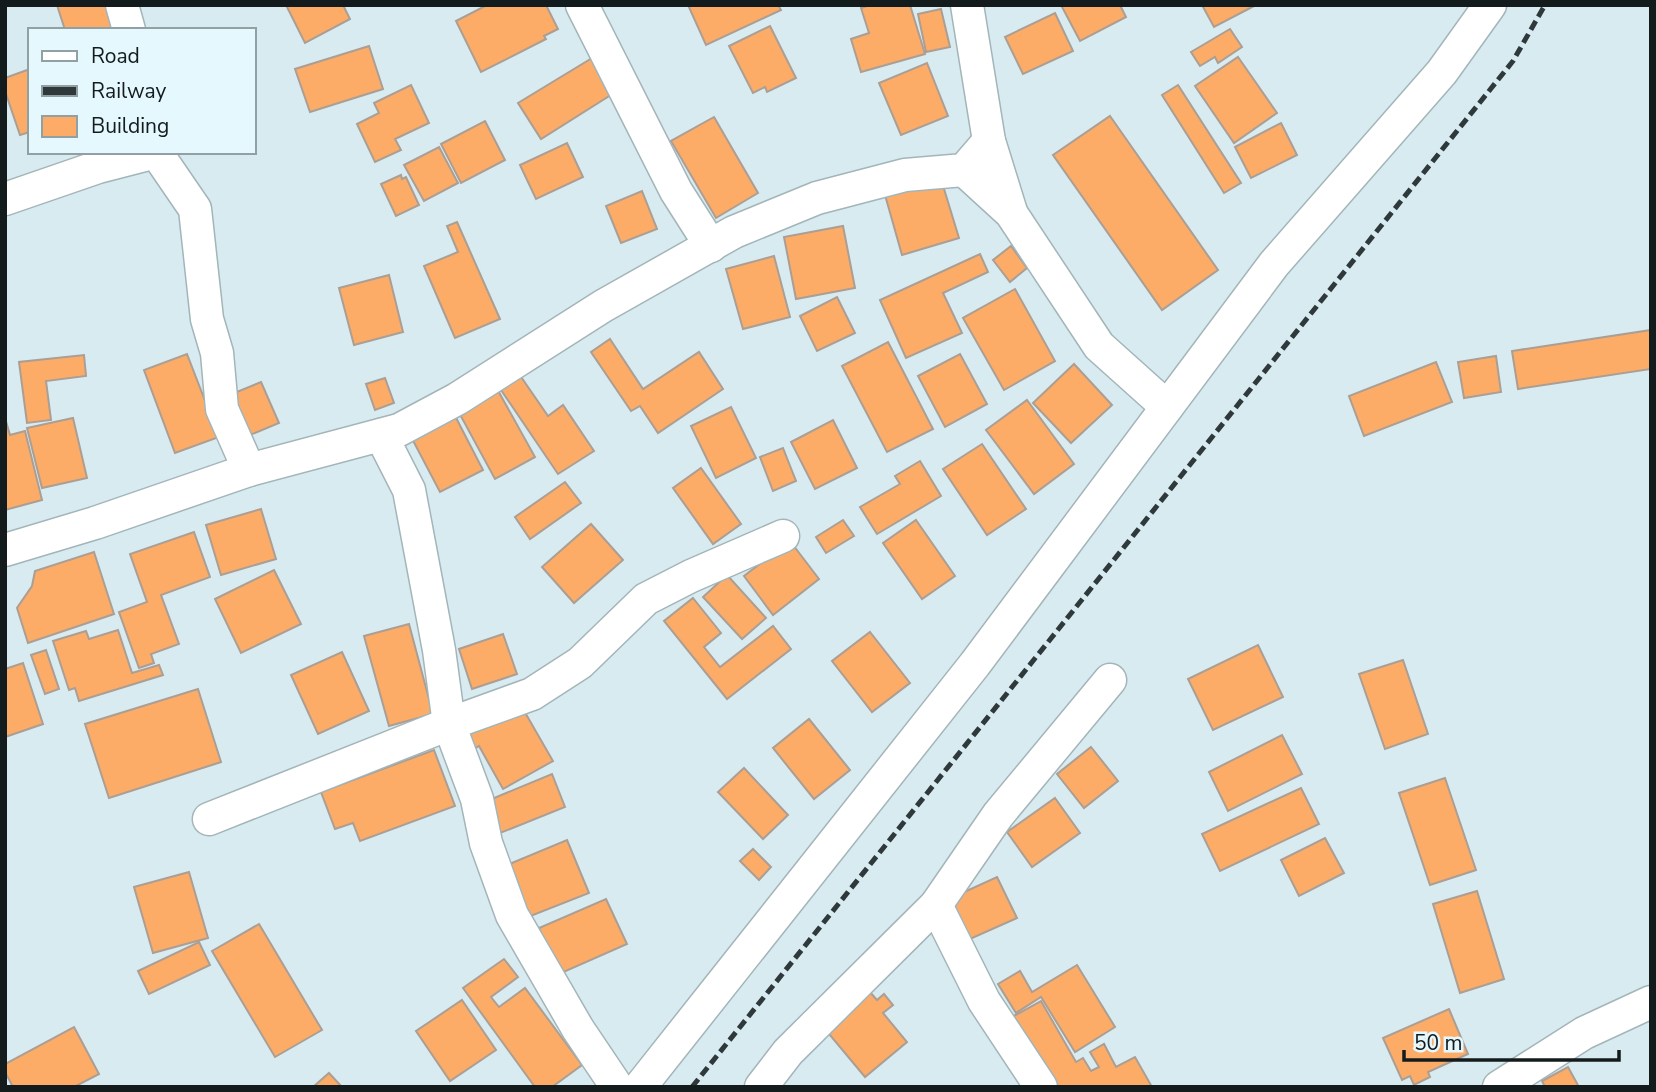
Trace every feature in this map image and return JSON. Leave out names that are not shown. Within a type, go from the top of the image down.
[{"type":"street","points":[[122,5],[128,28]]},
{"type":"street","points":[[582,5],[676,191],[710,246]]},
{"type":"street","points":[[967,5],[989,141],[1011,214]]},
{"type":"street","points":[[640,1087],[975,664],[1275,264],[1442,72],[1490,5]]},
{"type":"street","points":[[5,550],[95,523],[249,470],[399,430],[457,399],[603,306],[734,232],[817,198],[905,175],[964,170],[989,141]]},
{"type":"street","points":[[5,199],[99,167],[148,154]]},
{"type":"street","points":[[157,154],[195,209],[208,319],[217,353],[222,409],[249,470]]},
{"type":"street","points":[[964,170],[1011,214],[1099,346],[1167,407]]},
{"type":"street","points":[[381,435],[409,490],[439,650],[449,724],[477,799],[486,843],[512,915],[578,1029],[617,1087]]},
{"type":"street","points":[[209,819],[532,694],[580,663],[646,599],[783,536]]},
{"type":"street","points":[[761,1087],[788,1052],[936,905],[998,815],[1110,680]]},
{"type":"street","points":[[936,905],[984,1001],[1041,1087]]},
{"type":"street","points":[[1499,1087],[1584,1033],[1651,1002]]},
{"type":"building","points":[[57,5],[109,5],[115,28],[64,28]]},
{"type":"building","points":[[286,5],[343,5],[350,19],[305,43]]},
{"type":"building","points":[[487,5],[546,5],[558,29],[544,36],[546,39],[481,72],[456,21]]},
{"type":"building","points":[[688,5],[778,5],[781,10],[706,45]]},
{"type":"building","points":[[870,5],[910,5],[925,54],[861,72],[851,39],[869,33],[861,8]]},
{"type":"building","points":[[1061,5],[1120,5],[1126,17],[1080,41]]},
{"type":"building","points":[[1202,5],[1256,5],[1214,27]]},
{"type":"building","points":[[941,9],[950,47],[926,52],[918,14]]},
{"type":"building","points":[[1055,13],[1073,51],[1023,74],[1005,37]]},
{"type":"building","points":[[770,26],[796,78],[767,92],[765,87],[753,93],[729,46]]},
{"type":"building","points":[[1230,29],[1242,47],[1218,63],[1215,57],[1200,66],[1191,52]]},
{"type":"building","points":[[369,46],[383,89],[310,112],[295,69]]},
{"type":"building","points":[[1238,57],[1277,113],[1234,143],[1195,86]]},
{"type":"building","points":[[592,58],[614,93],[541,139],[518,103]]},
{"type":"building","points":[[927,63],[948,116],[901,135],[879,83]]},
{"type":"building","points":[[28,70],[28,133],[20,135],[5,91],[5,78]]},
{"type":"building","points":[[411,85],[429,123],[395,139],[401,150],[375,162],[357,124],[379,113],[374,103]]},
{"type":"building","points":[[1178,85],[1241,183],[1224,193],[1162,95]]},
{"type":"building","points":[[1110,116],[1218,270],[1162,310],[1053,155]]},
{"type":"building","points":[[714,117],[758,193],[716,218],[671,141]]},
{"type":"building","points":[[485,121],[505,160],[461,183],[441,144]]},
{"type":"building","points":[[1281,123],[1297,155],[1251,178],[1235,147]]},
{"type":"building","points":[[567,143],[583,177],[536,199],[520,165]]},
{"type":"building","points":[[439,147],[458,183],[424,201],[404,165]]},
{"type":"building","points":[[401,175],[402,179],[406,177],[419,205],[396,216],[381,184]]},
{"type":"building","points":[[941,179],[959,238],[902,255],[885,195]]},
{"type":"building","points":[[642,191],[657,229],[621,243],[606,206]]},
{"type":"building","points":[[457,222],[500,319],[455,338],[424,266],[458,252],[447,226]]},
{"type":"building","points":[[843,226],[855,288],[796,299],[784,237]]},
{"type":"building","points":[[1011,246],[1027,268],[1010,282],[993,260]]},
{"type":"building","points":[[980,254],[988,272],[943,293],[962,333],[906,358],[880,300]]},
{"type":"building","points":[[774,256],[790,317],[743,329],[726,269]]},
{"type":"building","points":[[389,275],[403,332],[354,345],[339,288]]},
{"type":"building","points":[[1015,289],[1055,361],[1004,390],[963,318]]},
{"type":"building","points":[[837,297],[855,333],[817,351],[800,316]]},
{"type":"building","points":[[1651,330],[1651,369],[1518,389],[1512,351]]},
{"type":"building","points":[[610,339],[643,389],[699,352],[723,389],[658,433],[640,406],[631,411],[591,352]]},
{"type":"building","points":[[888,342],[933,429],[887,452],[842,366]]},
{"type":"building","points":[[187,354],[219,437],[175,453],[144,370]]},
{"type":"building","points":[[960,354],[987,404],[945,427],[918,376]]},
{"type":"building","points":[[84,355],[86,376],[46,381],[51,420],[27,423],[19,362]]},
{"type":"building","points":[[1496,356],[1501,392],[1464,398],[1458,362]]},
{"type":"building","points":[[1436,362],[1452,402],[1364,436],[1349,396]]},
{"type":"building","points":[[1074,364],[1112,405],[1071,443],[1033,403]]},
{"type":"building","points":[[517,371],[548,416],[563,405],[594,451],[558,474],[497,384]]},
{"type":"building","points":[[385,378],[394,403],[375,410],[366,384]]},
{"type":"building","points":[[261,382],[279,423],[245,437],[227,396]]},
{"type":"building","points":[[496,387],[535,457],[495,479],[457,409]]},
{"type":"building","points":[[1027,400],[1074,464],[1034,494],[986,430]]},
{"type":"building","points":[[731,407],[756,458],[716,478],[691,426]]},
{"type":"building","points":[[452,410],[483,470],[440,492],[409,433]]},
{"type":"building","points":[[5,418],[10,435],[25,431],[42,500],[5,510]]},
{"type":"building","points":[[73,418],[87,478],[42,488],[27,428]]},
{"type":"building","points":[[833,420],[857,468],[815,489],[791,442]]},
{"type":"building","points":[[982,444],[1026,509],[987,535],[943,469]]},
{"type":"building","points":[[783,448],[796,481],[773,491],[760,457]]},
{"type":"building","points":[[920,461],[941,496],[877,534],[860,507],[900,484],[895,476]]},
{"type":"building","points":[[701,468],[741,524],[713,544],[673,488]]},
{"type":"building","points":[[565,482],[581,503],[530,539],[515,517]]},
{"type":"building","points":[[261,509],[276,559],[221,575],[206,525]]},
{"type":"building","points":[[843,520],[854,536],[826,553],[816,537]]},
{"type":"building","points":[[916,520],[955,576],[922,599],[883,543]]},
{"type":"building","points":[[591,524],[623,560],[574,603],[542,567]]},
{"type":"building","points":[[194,532],[210,577],[161,595],[179,644],[151,654],[154,663],[139,668],[119,612],[147,602],[130,554]]},
{"type":"building","points":[[790,541],[819,579],[773,615],[744,576]]},
{"type":"building","points":[[94,552],[114,614],[28,643],[17,608],[32,586],[35,571]]},
{"type":"building","points":[[274,570],[301,624],[241,653],[215,599]]},
{"type":"building","points":[[727,575],[766,618],[742,639],[703,597]]},
{"type":"building","points":[[693,598],[721,633],[704,647],[720,667],[773,626],[791,649],[727,699],[664,621]]},
{"type":"building","points":[[409,624],[433,714],[389,726],[364,636]]},
{"type":"building","points":[[118,630],[132,673],[159,665],[163,675],[79,701],[75,688],[69,690],[53,641],[86,631],[89,639]]},
{"type":"building","points":[[870,632],[910,683],[872,712],[832,661]]},
{"type":"building","points":[[503,634],[517,674],[472,689],[459,649]]},
{"type":"building","points":[[1258,645],[1283,697],[1213,730],[1188,679]]},
{"type":"building","points":[[46,650],[59,689],[45,694],[31,655]]},
{"type":"building","points":[[342,652],[369,711],[318,734],[291,675]]},
{"type":"building","points":[[1403,660],[1428,734],[1385,749],[1359,674]]},
{"type":"building","points":[[23,663],[43,724],[5,737],[5,669]]},
{"type":"building","points":[[198,689],[221,762],[109,798],[85,724]]},
{"type":"building","points":[[519,702],[553,761],[503,789],[479,746],[471,751],[462,734]]},
{"type":"building","points":[[809,719],[850,770],[814,799],[773,748]]},
{"type":"building","points":[[1282,735],[1302,774],[1228,811],[1209,772]]},
{"type":"building","points":[[1091,747],[1118,781],[1084,808],[1057,774]]},
{"type":"building","points":[[434,750],[455,806],[360,841],[353,823],[335,829],[321,792]]},
{"type":"building","points":[[744,768],[788,815],[763,839],[718,792]]},
{"type":"building","points":[[552,774],[565,807],[500,833],[487,801]]},
{"type":"building","points":[[1445,778],[1476,870],[1430,885],[1399,793]]},
{"type":"building","points":[[1301,788],[1319,824],[1220,871],[1202,834]]},
{"type":"building","points":[[1055,798],[1080,833],[1032,867],[1007,832]]},
{"type":"building","points":[[1325,838],[1344,873],[1299,896],[1281,860]]},
{"type":"building","points":[[567,840],[589,893],[528,917],[507,865]]},
{"type":"building","points":[[753,849],[771,867],[759,880],[740,861]]},
{"type":"building","points":[[189,872],[208,938],[153,953],[134,887]]},
{"type":"building","points":[[997,877],[1017,918],[970,939],[951,898]]},
{"type":"building","points":[[1477,891],[1504,979],[1460,993],[1433,904]]},
{"type":"building","points":[[606,899],[627,944],[559,974],[539,928]]},
{"type":"building","points":[[259,924],[322,1030],[275,1057],[212,951]]},
{"type":"building","points":[[199,942],[210,965],[149,994],[138,971]]},
{"type":"building","points":[[504,959],[518,977],[491,997],[499,1007],[525,988],[582,1065],[552,1087],[535,1087],[463,988]]},
{"type":"building","points":[[1077,965],[1115,1027],[1075,1052],[1041,997],[1016,1013],[998,984],[1020,971],[1032,992]]},
{"type":"building","points":[[869,991],[877,1000],[884,994],[893,1005],[883,1013],[907,1042],[865,1077],[824,1028]]},
{"type":"building","points":[[462,1000],[496,1050],[450,1081],[416,1031]]},
{"type":"building","points":[[1041,1001],[1076,1062],[1083,1058],[1091,1071],[1099,1067],[1090,1052],[1104,1044],[1116,1067],[1135,1057],[1152,1087],[1051,1087],[1012,1017]]},
{"type":"building","points":[[1449,1009],[1468,1054],[1428,1072],[1430,1077],[1414,1085],[1410,1076],[1402,1080],[1383,1038]]},
{"type":"building","points":[[74,1027],[99,1074],[74,1087],[13,1087],[5,1072],[5,1064]]},
{"type":"building","points":[[1568,1067],[1579,1087],[1545,1087],[1542,1081]]},
{"type":"building","points":[[329,1073],[342,1087],[313,1087]]},
{"type":"railway","points":[[692,1087],[1513,61],[1545,5]]}]
